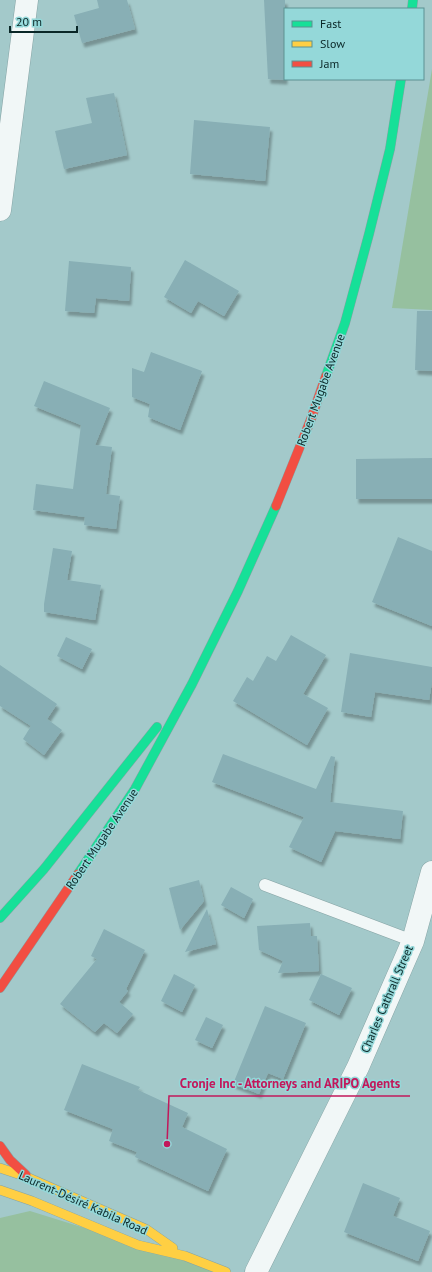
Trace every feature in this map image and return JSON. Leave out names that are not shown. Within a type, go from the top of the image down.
[{"type":"main road","name":"Robert Mugabe Avenue","points":[[0,988],[136,789],[192,684],[270,522],[311,419],[346,323],[390,149],[401,80]]},
{"type":"main road","name":"Robert Mugabe Avenue","points":[[0,918],[44,869],[192,684]]},
{"type":"main road","points":[[0,1146],[10,1160],[27,1177]]},
{"type":"main road","name":"Laurent-Désiré Kabila Road","points":[[0,1168],[27,1177],[146,1229],[185,1256]]},
{"type":"main road","name":"Laurent-Désiré Kabila Road","points":[[0,1190],[32,1201],[138,1245],[185,1256],[226,1272]]},
{"type":"main road","points":[[6,1202],[32,1201]]},
{"type":"street","points":[[0,210],[27,0]]},
{"type":"street","name":"Charles Cathrall Street","points":[[256,1272],[358,1067],[413,941],[432,872]]},
{"type":"lane","points":[[265,885],[413,941]]},
{"type":"green space","points":[[432,69],[432,310],[392,308]]},
{"type":"green space","points":[[30,1211],[226,1272],[0,1272],[0,1218]]},
{"type":"building","points":[[97,0],[127,0],[135,29],[82,43],[74,15],[99,8]]},
{"type":"building","points":[[264,0],[285,0],[284,80],[268,79]]},
{"type":"building","points":[[114,93],[127,155],[64,169],[55,131],[92,123],[86,98]]},
{"type":"building","points":[[194,120],[270,127],[265,181],[190,174]]},
{"type":"building","points":[[185,260],[239,291],[224,316],[198,301],[191,313],[164,297]]},
{"type":"building","points":[[69,261],[131,267],[129,301],[96,298],[94,313],[65,311]]},
{"type":"building","points":[[417,311],[432,311],[432,371],[415,370]]},
{"type":"building","points":[[151,352],[202,371],[180,430],[148,417],[150,404],[132,397],[132,368],[144,372]]},
{"type":"building","points":[[44,381],[110,408],[95,445],[112,447],[106,494],[120,496],[116,529],[84,525],[85,517],[33,510],[36,484],[73,489],[81,425],[34,406]]},
{"type":"building","points":[[432,458],[432,499],[356,499],[356,459]]},
{"type":"building","points":[[398,537],[432,551],[432,626],[372,602]]},
{"type":"building","points":[[53,548],[72,551],[67,580],[101,585],[95,620],[44,612]]},
{"type":"building","points":[[291,635],[326,655],[303,694],[328,708],[307,745],[233,701],[247,677],[253,681],[267,656],[276,661]]},
{"type":"building","points":[[66,637],[92,649],[82,669],[57,656]]},
{"type":"building","points":[[350,653],[432,667],[432,682],[429,700],[375,692],[371,717],[341,712]]},
{"type":"building","points":[[0,665],[57,704],[47,719],[62,730],[44,755],[23,739],[31,726],[0,706]]},
{"type":"building","points":[[223,754],[316,789],[331,756],[335,757],[330,802],[403,811],[400,839],[335,831],[321,862],[289,847],[304,817],[212,782]]},
{"type":"building","points":[[199,880],[204,901],[180,930],[169,888]]},
{"type":"building","points":[[231,887],[253,899],[244,918],[221,905]]},
{"type":"building","points":[[207,909],[216,944],[185,952]]},
{"type":"building","points":[[310,923],[311,936],[317,936],[319,971],[278,973],[283,961],[259,950],[257,926]]},
{"type":"building","points":[[104,929],[145,950],[126,989],[128,991],[119,1002],[133,1014],[117,1033],[104,1023],[95,1032],[60,1004],[97,959],[91,956]]},
{"type":"building","points":[[174,974],[195,985],[182,1012],[161,1001]]},
{"type":"building","points":[[321,974],[352,988],[339,1015],[309,1000]]},
{"type":"building","points":[[265,1006],[306,1023],[283,1079],[268,1073],[259,1094],[233,1084]]},
{"type":"building","points":[[206,1017],[223,1025],[212,1048],[195,1040]]},
{"type":"building","points":[[82,1064],[140,1087],[138,1090],[188,1113],[182,1127],[227,1149],[208,1191],[135,1157],[137,1152],[109,1141],[113,1129],[64,1110]]},
{"type":"building","points":[[363,1183],[400,1198],[393,1216],[430,1231],[418,1261],[344,1232]]},
{"type":"traffic: fast","points":[[412,8],[413,0]]},
{"type":"traffic: fast","points":[[326,376],[345,323],[369,234],[390,149],[401,80]]},
{"type":"traffic: fast","points":[[78,874],[135,789],[192,684],[238,591],[276,506]]},
{"type":"traffic: fast","points":[[0,918],[44,869],[157,727]]},
{"type":"traffic: slow","points":[[0,1168],[27,1177],[146,1229],[173,1248]]},
{"type":"traffic: slow","points":[[0,1190],[32,1201],[138,1245],[185,1256],[226,1272]]},
{"type":"traffic: jam","points":[[276,506],[311,419],[326,376]]},
{"type":"traffic: jam","points":[[0,988],[78,874]]},
{"type":"traffic: jam","points":[[0,1146],[10,1160],[26,1175]]},
{"type":"place","name":"Cronje Inc - Attorneys and ARIPO Agents","points":[[167,1144]]}]
